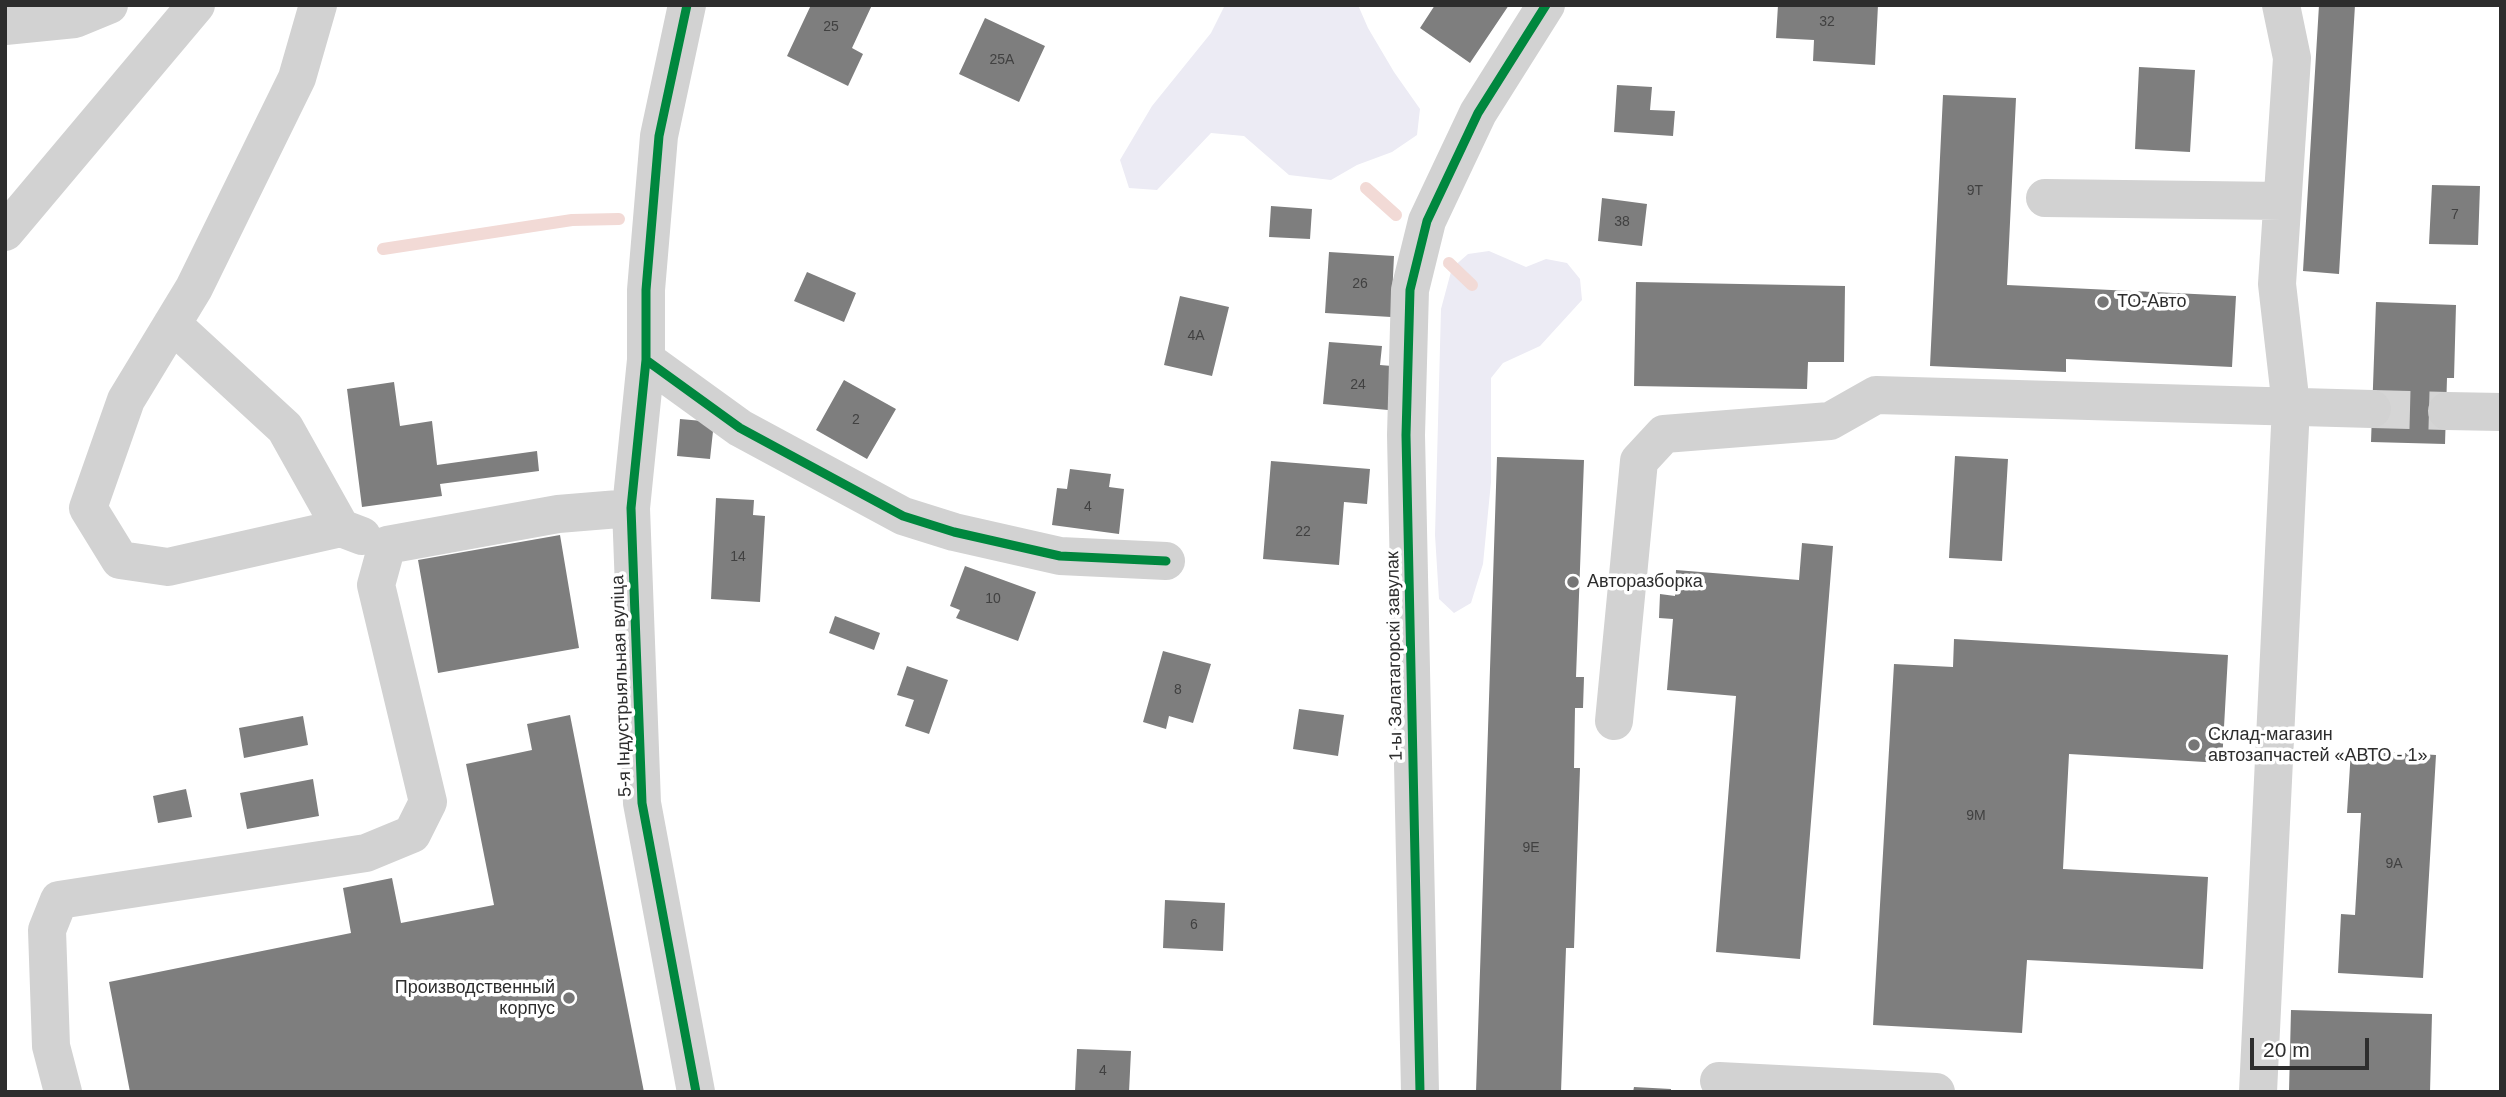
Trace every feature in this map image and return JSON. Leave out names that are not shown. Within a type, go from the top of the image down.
[{"type":"street","points":[[5,26],[75,19],[109,5]]},
{"type":"street","points":[[5,232],[196,5]]},
{"type":"street","points":[[318,5],[297,78],[194,288],[126,400],[88,508],[120,560],[167,567],[341,528],[387,545],[558,514],[631,508]]},
{"type":"street","name":"5-я Індустрыяльная вуліца","points":[[687,5],[659,136],[646,290],[646,360],[631,508],[642,803],[696,1092]]},
{"type":"street","name":"1-ы Залатагорскі завулак","points":[[1420,1092],[1406,435],[1409,290],[1427,221],[1478,113],[1546,5]]},
{"type":"street","points":[[2258,1092],[2291,406],[2277,284],[2292,58],[2281,5]]},
{"type":"street","points":[[2045,198],[2282,201]]},
{"type":"street","points":[[172,324],[285,428],[341,528]]},
{"type":"street","points":[[646,360],[740,428],[903,516],[954,532],[1060,556],[1166,562]]},
{"type":"street","points":[[1614,721],[1639,461],[1664,434],[1830,421],[1876,395],[2372,409]]},
{"type":"street","points":[[2446,411],[2501,412]]},
{"type":"street","points":[[63,1092],[51,1046],[47,930],[59,900],[366,853],[412,834],[428,802],[376,585],[387,545]]},
{"type":"street","points":[[1718,1081],[1936,1092]]},
{"type":"shaded area","points":[[1225,5],[1358,5],[1394,72],[1420,109],[1417,135],[1392,152],[1357,165],[1331,180],[1289,175],[1244,136],[1211,133],[1157,190],[1129,188],[1120,160],[1152,106],[1211,33]]},
{"type":"shaded area","points":[[1489,251],[1526,267],[1546,259],[1567,263],[1580,279],[1582,300],[1540,346],[1503,363],[1491,378],[1491,482],[1483,564],[1471,603],[1454,613],[1439,599],[1435,535],[1441,309],[1452,268],[1468,254]]},
{"type":"building","points":[[811,5],[872,5],[852,48],[863,54],[848,86],[787,56]]},
{"type":"building","points":[[1435,5],[1509,5],[1470,63],[1420,28]]},
{"type":"building","points":[[1778,5],[1878,5],[1875,65],[1813,61],[1814,40],[1776,38]]},
{"type":"building","points":[[2319,5],[2355,5],[2339,274],[2303,271]]},
{"type":"building","points":[[985,18],[1045,46],[1019,102],[959,74]]},
{"type":"building","points":[[2139,67],[2195,70],[2190,152],[2135,149]]},
{"type":"building","points":[[1617,85],[1652,87],[1650,110],[1675,111],[1673,136],[1614,132]]},
{"type":"building","points":[[1943,95],[2016,98],[2007,285],[2236,296],[2232,367],[2066,359],[2066,372],[1930,366]]},
{"type":"building","points":[[2432,185],[2480,186],[2478,245],[2429,244]]},
{"type":"building","points":[[1602,198],[1647,204],[1642,246],[1598,241]]},
{"type":"building","points":[[1271,206],[1312,209],[1310,239],[1269,237]]},
{"type":"building","points":[[1329,252],[1394,256],[1391,317],[1325,313]]},
{"type":"building","points":[[807,272],[856,293],[844,322],[794,301]]},
{"type":"building","points":[[1636,282],[1845,286],[1844,362],[1808,362],[1807,389],[1634,386]]},
{"type":"building","points":[[1180,296],[1229,307],[1212,376],[1164,365]]},
{"type":"building","points":[[2376,302],[2456,305],[2454,378],[2447,378],[2445,444],[2371,442]]},
{"type":"building","points":[[1329,342],[1382,346],[1380,365],[1392,366],[1388,410],[1323,404]]},
{"type":"building","points":[[844,380],[896,409],[867,459],[816,430]]},
{"type":"building","points":[[394,382],[400,426],[432,421],[437,465],[537,451],[539,471],[440,484],[442,496],[362,507],[347,389]]},
{"type":"building","points":[[680,419],[714,422],[710,459],[677,456]]},
{"type":"building","points":[[1955,456],[2008,459],[2002,561],[1949,558]]},
{"type":"building","points":[[1497,457],[1584,460],[1576,677],[1584,677],[1583,708],[1575,708],[1574,768],[1580,768],[1574,948],[1566,948],[1561,1092],[1476,1092]]},
{"type":"building","points":[[1271,461],[1370,469],[1367,504],[1344,502],[1339,565],[1263,559]]},
{"type":"building","points":[[1070,469],[1111,474],[1109,487],[1124,489],[1119,534],[1052,525],[1057,488],[1067,489]]},
{"type":"building","points":[[716,498],[754,500],[753,515],[765,516],[760,602],[711,599]]},
{"type":"building","points":[[560,535],[579,648],[438,673],[418,560]]},
{"type":"building","points":[[1802,543],[1833,546],[1800,959],[1716,952],[1736,696],[1667,690],[1673,619],[1659,618],[1660,594],[1675,596],[1676,570],[1799,580]]},
{"type":"building","points":[[965,566],[1036,592],[1018,641],[956,618],[960,610],[950,606]]},
{"type":"building","points":[[835,616],[880,633],[874,650],[829,633]]},
{"type":"building","points":[[1954,639],[2228,655],[2222,763],[2069,754],[2063,869],[2208,877],[2203,969],[2027,960],[2022,1033],[1873,1025],[1894,664],[1953,667]]},
{"type":"building","points":[[1163,651],[1211,664],[1193,723],[1169,716],[1166,729],[1143,722]]},
{"type":"building","points":[[907,666],[948,680],[929,734],[905,726],[914,700],[897,695]]},
{"type":"building","points":[[1299,709],[1344,715],[1338,756],[1293,749]]},
{"type":"building","points":[[570,715],[644,1092],[130,1092],[109,982],[351,933],[343,888],[392,878],[401,923],[494,905],[466,764],[532,750],[527,724]]},
{"type":"building","points":[[303,716],[308,745],[244,758],[239,728]]},
{"type":"building","points":[[2351,750],[2436,755],[2423,978],[2338,973],[2341,914],[2355,915],[2361,813],[2347,813]]},
{"type":"building","points":[[313,779],[319,816],[247,829],[240,793]]},
{"type":"building","points":[[186,789],[192,817],[158,823],[153,796]]},
{"type":"building","points":[[1165,900],[1225,903],[1223,951],[1163,948]]},
{"type":"building","points":[[2291,1010],[2432,1014],[2430,1092],[2289,1092]]},
{"type":"building","points":[[1077,1049],[1131,1051],[1129,1092],[1075,1092]]},
{"type":"building","points":[[1634,1087],[1671,1089],[1671,1092],[1633,1092]]},
{"type":"waterway","points":[[1366,188],[1396,215]]},
{"type":"waterway","points":[[383,249],[572,220],[619,219]]},
{"type":"waterway","points":[[1449,263],[1472,285]]},
{"type":"tunnel","points":[[2372,409],[2447,411]]},
{"type":"cycle path","points":[[687,5],[659,136],[646,290],[646,360],[631,508],[642,803],[696,1092]]},
{"type":"cycle path","points":[[1420,1092],[1406,435],[1410,290],[1427,221],[1478,113],[1546,5]]},
{"type":"cycle path","points":[[646,360],[740,428],[903,516],[954,532],[1060,556],[1166,561]]},
{"type":"place","name":"ТО-Авто","points":[[2103,302]]},
{"type":"place","name":"Авторазборка","points":[[1573,582]]},
{"type":"place","name":"Склад-магазин автозапчастей «АВТО - 1»","points":[[2194,745]]},
{"type":"place","name":"Производственный корпус","points":[[569,998]]}]
